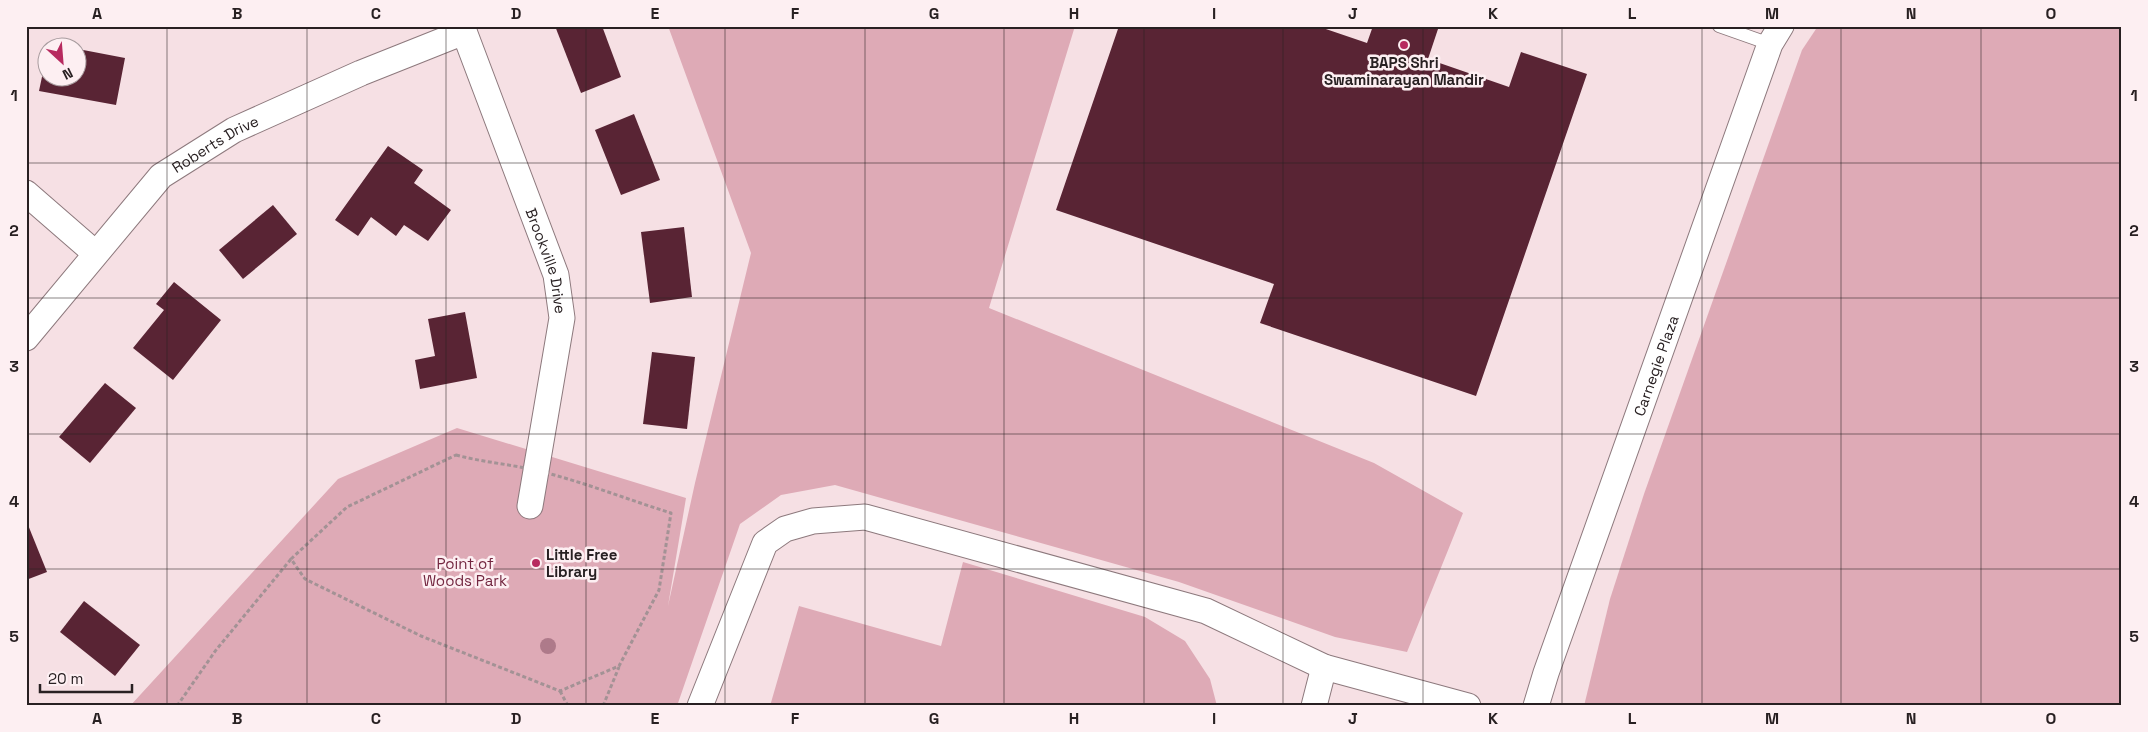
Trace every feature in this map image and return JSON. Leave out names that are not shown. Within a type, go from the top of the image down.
[{"type":"street","name":"Roberts Drive","points":[[26,338],[161,176],[234,130],[463,29]]},
{"type":"street","name":"Brookville Drive","points":[[463,29],[556,275],[562,318],[530,506]]},
{"type":"street","name":"Carnegie Plaza","points":[[1536,706],[1546,673],[1775,35]]},
{"type":"street","points":[[26,192],[95,253]]},
{"type":"street","points":[[700,706],[765,544],[785,529],[813,521],[865,517],[1206,611],[1324,667],[1468,706]]},
{"type":"street","points":[[1314,706],[1324,667]]},
{"type":"lane","points":[[1719,26],[1775,35]]},
{"type":"path","points":[[177,706],[216,650],[291,559],[347,507],[456,455],[482,462],[498,463],[536,471],[670,513],[659,590],[619,666],[603,706]]},
{"type":"path","points":[[291,559],[305,579],[421,636],[560,691],[568,706]]},
{"type":"path","points":[[560,691],[619,666]]},
{"type":"green space","name":"Point of Woods Park","points":[[668,26],[1075,26],[989,308],[1374,463],[1463,513],[1407,652],[1335,637],[1179,582],[835,485],[781,495],[740,524],[677,706],[130,706],[338,479],[457,428],[686,498],[668,606],[695,483],[751,253]]},
{"type":"green space","points":[[1818,26],[2122,26],[2122,706],[1584,706],[1610,599],[1644,494],[1802,50]]},
{"type":"green space","points":[[963,562],[1145,617],[1185,641],[1210,679],[1217,706],[770,706],[799,606],[941,646]]},
{"type":"building","points":[[555,26],[602,26],[621,77],[581,93]]},
{"type":"building","points":[[1119,26],[1317,26],[1367,43],[1373,26],[1439,26],[1428,59],[1509,87],[1521,52],[1587,74],[1476,396],[1260,323],[1274,284],[1056,210]]},
{"type":"building","points":[[88,51],[125,58],[116,105],[39,91],[40,88],[88,88]]},
{"type":"building","points":[[634,114],[660,180],[621,195],[595,130]]},
{"type":"building","points":[[388,146],[423,170],[414,183],[451,210],[428,241],[404,225],[396,236],[371,217],[358,236],[335,220]]},
{"type":"building","points":[[273,205],[297,234],[243,279],[219,250]]},
{"type":"building","points":[[684,227],[692,297],[650,303],[641,232]]},
{"type":"building","points":[[174,282],[221,320],[173,380],[133,348],[164,310],[156,304]]},
{"type":"building","points":[[465,312],[477,378],[420,389],[415,360],[435,356],[428,319]]},
{"type":"building","points":[[652,352],[695,357],[687,429],[643,424]]},
{"type":"building","points":[[105,383],[136,408],[90,463],[59,437]]},
{"type":"building","points":[[26,520],[47,572],[26,580]]},
{"type":"building","points":[[84,601],[140,645],[115,676],[60,632]]},
{"type":"place","name":"BAPS Shri Swaminarayan Mandir","points":[[1404,45]]},
{"type":"place","name":"Little Free Library","points":[[536,563]]}]
